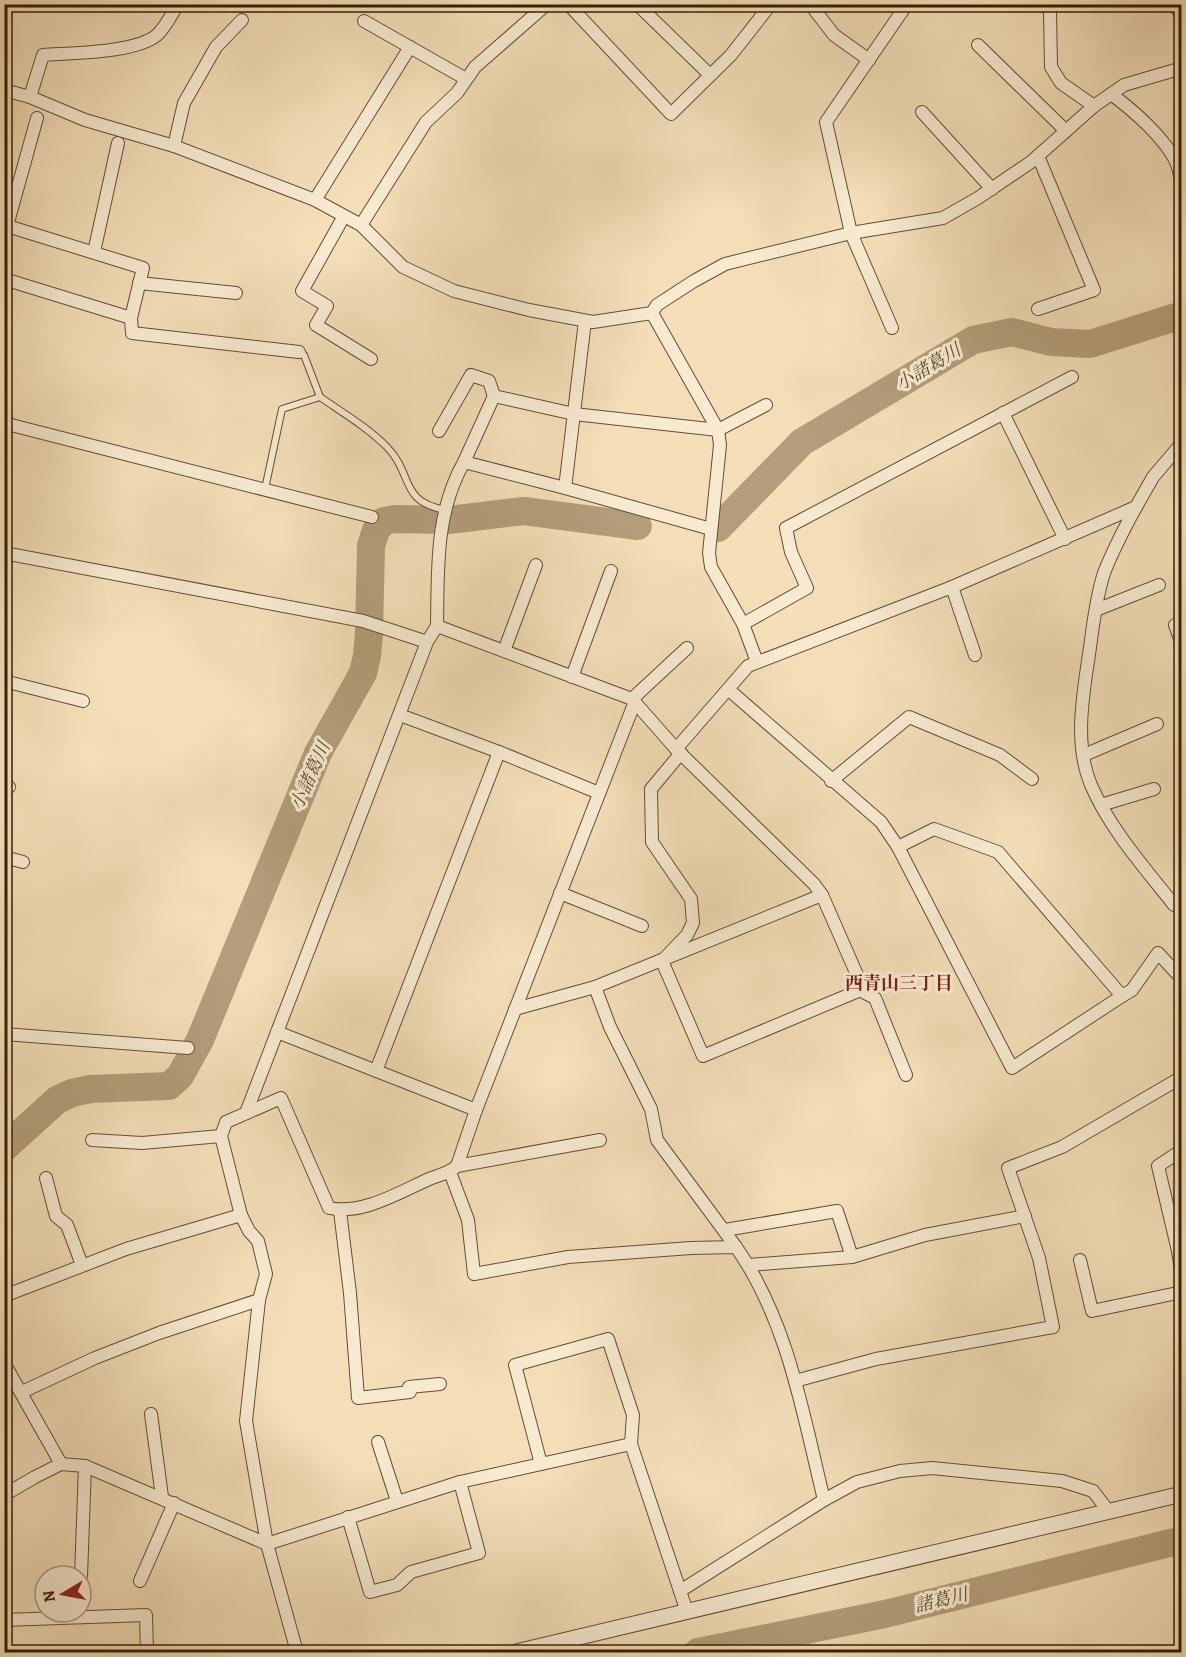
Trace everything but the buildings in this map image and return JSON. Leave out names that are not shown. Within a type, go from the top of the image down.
[{"type":"street","points":[[30,97],[43,55],[111,50],[142,44],[158,35],[178,4]]},
{"type":"street","points":[[362,225],[426,122],[457,93],[475,66],[547,4]]},
{"type":"street","points":[[568,4],[671,114],[731,55],[771,4]]},
{"type":"street","points":[[637,4],[710,75]]},
{"type":"street","points":[[810,4],[834,35],[868,60]]},
{"type":"street","points":[[892,328],[851,233],[826,122],[907,4]]},
{"type":"street","points":[[1043,4],[1050,11],[1051,67],[1061,83],[1095,106]]},
{"type":"street","points":[[1172,4],[1182,14]]},
{"type":"street","points":[[174,146],[184,103],[216,47],[242,20]]},
{"type":"street","points":[[364,21],[466,79]]},
{"type":"street","points":[[978,45],[1065,131]]},
{"type":"street","points":[[315,200],[410,47]]},
{"type":"street","points":[[4,90],[30,97],[85,120],[174,146],[315,200],[362,225],[403,267],[454,291],[529,310],[593,322],[652,313],[657,305],[725,264],[851,233],[944,218],[992,189],[1038,156],[1095,106],[1124,85],[1182,68]]},
{"type":"street","points":[[1111,94],[1135,112],[1163,144],[1177,164],[1182,183]]},
{"type":"street","points":[[922,112],[992,189]]},
{"type":"street","points":[[37,118],[6,225],[143,268],[130,318],[132,333],[299,352]]},
{"type":"street","points":[[94,252],[118,143]]},
{"type":"street","points":[[1038,156],[1094,290],[1038,309]]},
{"type":"street","points":[[344,216],[302,291],[327,306],[316,325],[371,359]]},
{"type":"street","points":[[4,279],[130,318]]},
{"type":"street","points":[[140,283],[236,293]]},
{"type":"street","points":[[652,313],[718,429],[720,445],[709,553],[711,567],[743,624],[757,662]]},
{"type":"street","points":[[565,488],[585,321]]},
{"type":"street","points":[[246,1113],[428,642],[437,626],[439,542],[457,475],[494,396],[489,381],[471,375],[439,430]]},
{"type":"street","points":[[743,624],[807,588],[791,552],[786,528],[1072,377]]},
{"type":"street","points":[[494,396],[574,414],[718,429],[766,405]]},
{"type":"street","points":[[1003,413],[1065,539]]},
{"type":"street","points":[[4,420],[11,425],[372,517]]},
{"type":"street","points":[[1174,905],[1134,855],[1101,805],[1090,782],[1084,755],[1082,730],[1084,693],[1103,575],[1116,544],[1153,477],[1182,443]]},
{"type":"street","points":[[464,462],[711,529]]},
{"type":"street","points":[[662,962],[687,936],[693,923],[691,899],[652,842],[651,789],[748,666],[952,587],[1136,507]]},
{"type":"street","points":[[4,553],[363,621],[428,642]]},
{"type":"street","points":[[504,651],[536,565]]},
{"type":"street","points":[[572,676],[611,572]]},
{"type":"street","points":[[1096,610],[1158,585]]},
{"type":"street","points":[[952,587],[975,655]]},
{"type":"street","points":[[1175,625],[1182,644]]},
{"type":"street","points":[[437,626],[572,676],[633,702],[679,751],[814,884],[822,895],[865,993],[874,998],[906,1075]]},
{"type":"street","points":[[687,648],[633,702],[453,1169],[468,1220],[474,1274],[568,1257],[736,1247]]},
{"type":"street","points":[[4,681],[83,701]]},
{"type":"street","points":[[729,690],[831,781],[881,822],[898,847],[1012,1068],[1132,990],[1158,953],[1182,979]]},
{"type":"street","points":[[400,715],[599,793]]},
{"type":"street","points":[[831,781],[909,717],[1000,755],[1032,779]]},
{"type":"street","points":[[1084,755],[1157,724]]},
{"type":"street","points":[[376,1071],[499,752]]},
{"type":"street","points":[[1101,805],[1154,789]]},
{"type":"street","points":[[898,847],[934,829],[998,852],[1122,996]]},
{"type":"street","points":[[4,857],[23,862]]},
{"type":"street","points":[[560,892],[642,926]]},
{"type":"street","points":[[515,1009],[595,987],[662,962],[822,895]]},
{"type":"street","points":[[662,962],[703,1056],[863,989]]},
{"type":"street","points":[[595,987],[610,1027],[651,1109],[657,1140],[725,1230],[749,1266],[782,1334],[824,1500]]},
{"type":"street","points":[[277,1032],[476,1110]]},
{"type":"street","points":[[4,1034],[188,1048]]},
{"type":"street","points":[[795,1381],[876,1359],[1053,1328],[1039,1258],[1008,1168],[1062,1147],[1182,1077]]},
{"type":"street","points":[[297,1653],[267,1544],[246,1420],[259,1300],[266,1274],[258,1241],[249,1231],[241,1215],[221,1136],[226,1122],[281,1098],[329,1208],[340,1211],[376,1203],[453,1169],[600,1140]]},
{"type":"street","points":[[92,1140],[142,1143],[221,1136]]},
{"type":"street","points":[[1182,1150],[1158,1166],[1180,1251],[1182,1277]]},
{"type":"street","points":[[46,1178],[56,1216],[67,1225],[82,1265]]},
{"type":"street","points":[[340,1211],[350,1293],[358,1398],[410,1392],[409,1387],[440,1384]]},
{"type":"street","points":[[725,1230],[837,1211],[852,1257]]},
{"type":"street","points":[[4,1296],[126,1249],[241,1215]]},
{"type":"street","points":[[749,1266],[852,1257],[925,1235],[1025,1216]]},
{"type":"street","points":[[1080,1260],[1092,1311],[1182,1292]]},
{"type":"street","points":[[22,1392],[95,1358],[159,1333],[259,1300]]},
{"type":"street","points":[[542,1464],[515,1365],[608,1339],[633,1414],[631,1444],[687,1612]]},
{"type":"street","points":[[4,1363],[61,1464]]},
{"type":"street","points":[[151,1414],[162,1497]]},
{"type":"street","points":[[378,1442],[398,1501]]},
{"type":"street","points":[[4,1495],[61,1464],[85,1466],[162,1497],[267,1544],[459,1482],[631,1444]]},
{"type":"street","points":[[81,1564],[85,1466]]},
{"type":"street","points":[[680,1591],[824,1500],[857,1482],[900,1471],[932,1468],[1062,1481],[1093,1491],[1108,1512]]},
{"type":"street","points":[[348,1517],[370,1592],[397,1585],[411,1572],[478,1553],[459,1482]]},
{"type":"street","points":[[516,1653],[1182,1494]]},
{"type":"street","points":[[140,1581],[174,1503]]},
{"type":"street","points":[[93,1615],[146,1615],[147,1653]]},
{"type":"street","points":[[4,1620],[33,1618]]},
{"type":"lane","points":[[299,352],[304,355],[320,396],[373,434],[388,448],[398,461],[416,499],[445,515]]},
{"type":"lane","points":[[265,490],[282,409],[320,396]]},
{"type":"waterway","name":"小諸葛川","points":[[718,528],[802,442],[973,340],[1012,332],[1051,342],[1090,344],[1182,315]]},
{"type":"waterway","name":"小諸葛川","points":[[4,1148],[57,1100],[72,1093],[90,1089],[169,1086],[180,1076],[200,1040],[318,753],[363,673],[369,633],[371,546],[376,530],[384,521],[395,519],[449,520],[524,511],[638,526]]},
{"type":"waterway","name":"諸葛川","points":[[698,1652],[885,1614],[1182,1540]]},
{"type":"district","name":"西青山三丁目","points":[[899,983]]}]
